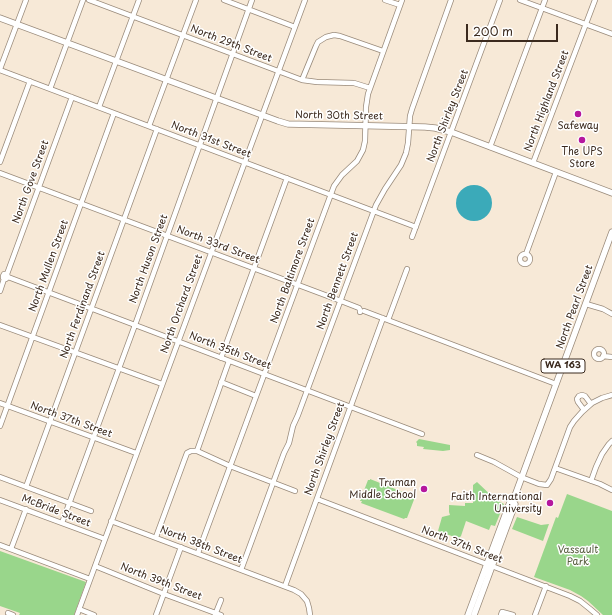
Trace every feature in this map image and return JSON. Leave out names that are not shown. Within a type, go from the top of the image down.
[{"type":"main road","name":"North 30th Street","points":[[0,18],[262,116],[288,124],[431,127],[451,132],[612,193]]},
{"type":"main road","name":"North Pearl Street","points":[[474,615],[510,502],[513,501],[612,232]]},
{"type":"main road","name":"North Pearl Street","points":[[468,615],[490,565]]},
{"type":"street","points":[[0,69],[26,0]]},
{"type":"street","points":[[50,89],[83,0]]},
{"type":"street","name":"North 29th Street","points":[[89,0],[302,80],[354,83],[370,88]]},
{"type":"street","points":[[99,107],[140,0]]},
{"type":"street","points":[[149,126],[196,0]]},
{"type":"street","points":[[224,0],[295,27]]},
{"type":"street","name":"North Huson Street","points":[[62,523],[252,0]]},
{"type":"street","name":"North Orchard Street","points":[[77,615],[305,0]]},
{"type":"street","points":[[385,0],[400,5]]},
{"type":"street","name":"North Baltimore Street","points":[[198,553],[330,194],[337,180],[357,161],[362,153],[365,141],[366,103],[402,0]]},
{"type":"street","name":"North Bennett Street","points":[[241,570],[374,210],[380,197],[404,159],[408,143],[412,106],[451,0]]},
{"type":"street","name":"North Shirley Street","points":[[412,237],[500,0]]},
{"type":"street","points":[[520,0],[612,34]]},
{"type":"street","points":[[490,147],[545,0]]},
{"type":"street","name":"North Highland Street","points":[[533,163],[595,0]]},
{"type":"street","points":[[302,80],[318,42],[326,37],[334,35],[340,36],[383,51]]},
{"type":"street","name":"North 31st Street","points":[[0,69],[416,227]]},
{"type":"street","points":[[0,162],[30,81]]},
{"type":"street","name":"North Gove Street","points":[[0,291],[4,276],[72,97]]},
{"type":"street","name":"North Mullen Street","points":[[0,426],[114,113]]},
{"type":"street","name":"North Ferdinand Street","points":[[26,487],[157,129]]},
{"type":"street","points":[[526,254],[556,172]]},
{"type":"street","name":"North 33rd Street","points":[[0,173],[254,268],[358,308],[362,311],[556,384]]},
{"type":"street","points":[[221,358],[287,178]]},
{"type":"street","points":[[388,320],[406,269]]},
{"type":"street","name":"North 35th Street","points":[[4,276],[422,434]]},
{"type":"street","points":[[586,304],[611,312]]},
{"type":"street","name":"North Shirley Street","points":[[285,586],[383,318]]},
{"type":"street","points":[[0,325],[162,384]]},
{"type":"street","points":[[603,356],[612,357]]},
{"type":"street","points":[[197,451],[229,361]]},
{"type":"street","points":[[221,382],[256,396]]},
{"type":"street","points":[[477,455],[494,462],[521,477],[542,485],[549,484],[570,427],[576,418],[591,404],[612,395]]},
{"type":"street","points":[[584,410],[578,402],[577,399],[579,396],[585,396],[591,404]]},
{"type":"street","name":"North 37th Street","points":[[0,403],[136,453]]},
{"type":"street","points":[[591,480],[602,454],[612,441]]},
{"type":"street","points":[[156,537],[186,456],[193,450],[295,491]]},
{"type":"street","points":[[556,468],[591,480],[612,490]]},
{"type":"street","points":[[0,478],[90,511]]},
{"type":"street","name":"North 37th Street","points":[[317,499],[546,586],[580,601],[597,615]]},
{"type":"street","name":"McBride Street","points":[[0,500],[105,539]]},
{"type":"street","points":[[11,550],[26,509]]},
{"type":"street","name":"North 38th Street","points":[[112,521],[298,592],[308,604],[310,615]]},
{"type":"street","points":[[0,546],[90,579]]},
{"type":"street","points":[[156,615],[181,547]]},
{"type":"street","name":"North 39th Street","points":[[95,566],[217,614]]},
{"type":"street","points":[[536,615],[546,586]]},
{"type":"street","points":[[217,614],[221,600]]},
{"type":"street","points":[[79,609],[94,615]]},
{"type":"street","points":[[501,614],[506,612],[513,615]]},
{"type":"street","points":[[8,613],[13,615]]},
{"type":"green space","points":[[419,439],[450,445],[450,450],[443,451],[423,449],[424,447],[417,446],[416,442]]},
{"type":"green space","points":[[370,479],[415,497],[407,518],[404,519],[361,503],[362,501],[360,501],[368,480]]},
{"type":"green space","points":[[477,482],[496,500],[504,504],[495,526],[491,525],[489,530],[466,521],[459,538],[438,531],[442,517],[450,515],[449,505],[465,506],[465,503],[473,503],[473,485]]},
{"type":"green space","name":"Vassault Park","points":[[567,494],[612,511],[612,615],[603,615],[588,601],[570,590],[534,577],[556,517],[558,518]]},
{"type":"green space","points":[[517,517],[541,525],[549,524],[543,541],[512,529]]},
{"type":"green space","points":[[0,551],[86,582],[74,615],[19,615],[20,613],[0,606]]},
{"type":"water","points":[[478,185],[487,190],[491,196],[491,210],[487,216],[478,221],[470,221],[461,216],[457,210],[456,199],[461,190],[467,186]]},
{"type":"place","name":"Safeway","points":[[578,114]]},
{"type":"place","name":"The UPS Store","points":[[582,140]]},
{"type":"place","name":"Truman Middle School","points":[[424,489]]},
{"type":"place","name":"Faith International University","points":[[550,503]]}]
